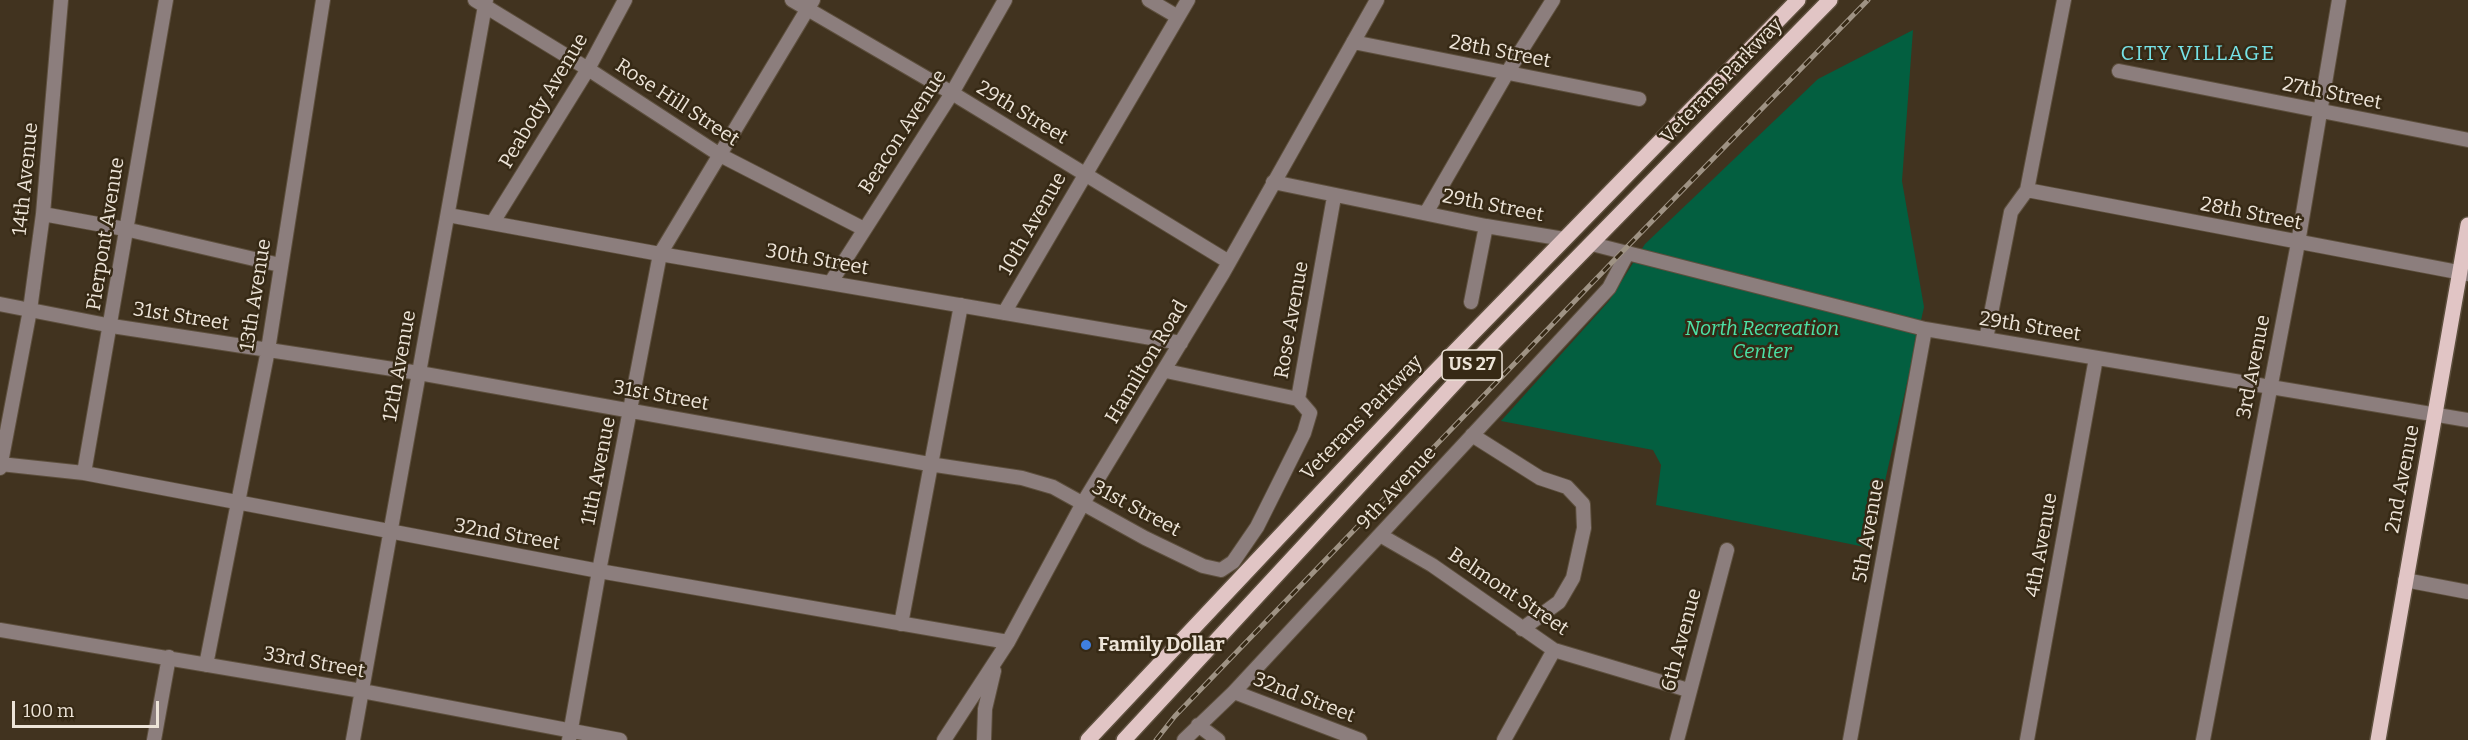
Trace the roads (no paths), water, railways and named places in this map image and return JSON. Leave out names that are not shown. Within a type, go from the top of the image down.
[{"type":"main road","name":"Veterans Parkway","points":[[1088,740],[1321,491],[1797,0]]},
{"type":"main road","name":"Veterans Parkway","points":[[1124,740],[1463,374],[1830,0]]},
{"type":"main road","name":"2nd Avenue","points":[[2378,740],[2405,580],[2463,273],[2468,225]]},
{"type":"street","name":"14th Avenue","points":[[0,465],[30,310],[43,214],[61,0]]},
{"type":"street","name":"Pierpont Avenue","points":[[84,473],[112,326],[125,229],[166,0]]},
{"type":"street","name":"13th Avenue","points":[[206,665],[268,350],[323,0]]},
{"type":"street","name":"Peabody Avenue","points":[[493,222],[588,69],[625,0]]},
{"type":"street","name":"29th Street","points":[[792,0],[811,4],[1229,262]]},
{"type":"street","name":"Beacon Avenue","points":[[831,282],[952,93],[1005,0]]},
{"type":"street","points":[[1149,0],[1178,17]]},
{"type":"street","name":"10th Avenue","points":[[1004,313],[1188,0]]},
{"type":"street","points":[[1426,213],[1507,73],[1553,0]]},
{"type":"street","points":[[1986,339],[2011,212],[2027,190],[2064,0]]},
{"type":"street","name":"3rd Avenue","points":[[2203,740],[2298,243],[2339,0]]},
{"type":"street","name":"Hamilton Road","points":[[945,740],[1008,642],[1083,503],[1166,371],[1375,1]]},
{"type":"street","name":"Rose Hill Street","points":[[482,2],[720,155],[864,229]]},
{"type":"street","name":"12th Avenue","points":[[353,740],[448,215],[482,2]]},
{"type":"street","name":"11th Avenue","points":[[570,736],[660,254],[811,4]]},
{"type":"street","name":"28th Street","points":[[1353,42],[1639,99]]},
{"type":"street","name":"27th Street","points":[[2118,71],[2468,141]]},
{"type":"street","name":"29th Street","points":[[1273,182],[1335,197],[1486,226],[1564,238]]},
{"type":"street","name":"28th Street","points":[[2027,190],[2463,273]]},
{"type":"street","name":"Rose Avenue","points":[[1267,510],[1304,433],[1310,413],[1298,399],[1335,197]]},
{"type":"street","points":[[43,214],[125,229],[280,265]]},
{"type":"street","name":"30th Street","points":[[448,215],[660,254],[1181,343]]},
{"type":"street","points":[[1471,302],[1486,226]]},
{"type":"street","name":"29th Street","points":[[1592,244],[1926,329],[2468,420]]},
{"type":"street","name":"9th Avenue","points":[[1184,740],[1234,692],[1609,288],[1628,254]]},
{"type":"street","name":"31st Street","points":[[0,304],[112,326],[418,372],[929,464],[1022,478],[1053,487],[1145,538],[1203,566],[1221,570],[1233,562],[1267,510]]},
{"type":"street","points":[[901,624],[929,464],[961,305]]},
{"type":"street","name":"5th Avenue","points":[[1850,740],[1926,329]]},
{"type":"street","name":"4th Avenue","points":[[2027,740],[2096,358]]},
{"type":"street","points":[[1166,371],[1298,399]]},
{"type":"street","points":[[1472,435],[1540,478],[1567,487],[1583,504],[1584,528],[1573,578],[1559,602],[1522,629]]},
{"type":"street","name":"32nd Street","points":[[0,465],[84,473],[599,572],[1008,642]]},
{"type":"street","name":"Belmont Street","points":[[1380,535],[1432,566],[1554,650],[1689,690]]},
{"type":"street","name":"6th Avenue","points":[[1677,740],[1727,550]]},
{"type":"street","points":[[2405,580],[2468,592]]},
{"type":"street","name":"33rd Street","points":[[0,630],[169,657],[362,692],[570,736],[620,740]]},
{"type":"street","points":[[1504,740],[1554,650]]},
{"type":"street","points":[[154,740],[169,657]]},
{"type":"street","points":[[984,740],[985,709],[998,658]]},
{"type":"street","name":"32nd Street","points":[[1234,692],[1360,740]]},
{"type":"street","points":[[1198,725],[1218,740]]},
{"type":"railway","points":[[1156,740],[1175,716],[1868,0]]},
{"type":"place","name":"Family Dollar","points":[[1086,645]]},
{"type":"district","name":"CITY VILLAGE","points":[[2198,54]]},
{"type":"park label","name":"North Recreation Center","points":[[1762,340]]}]
